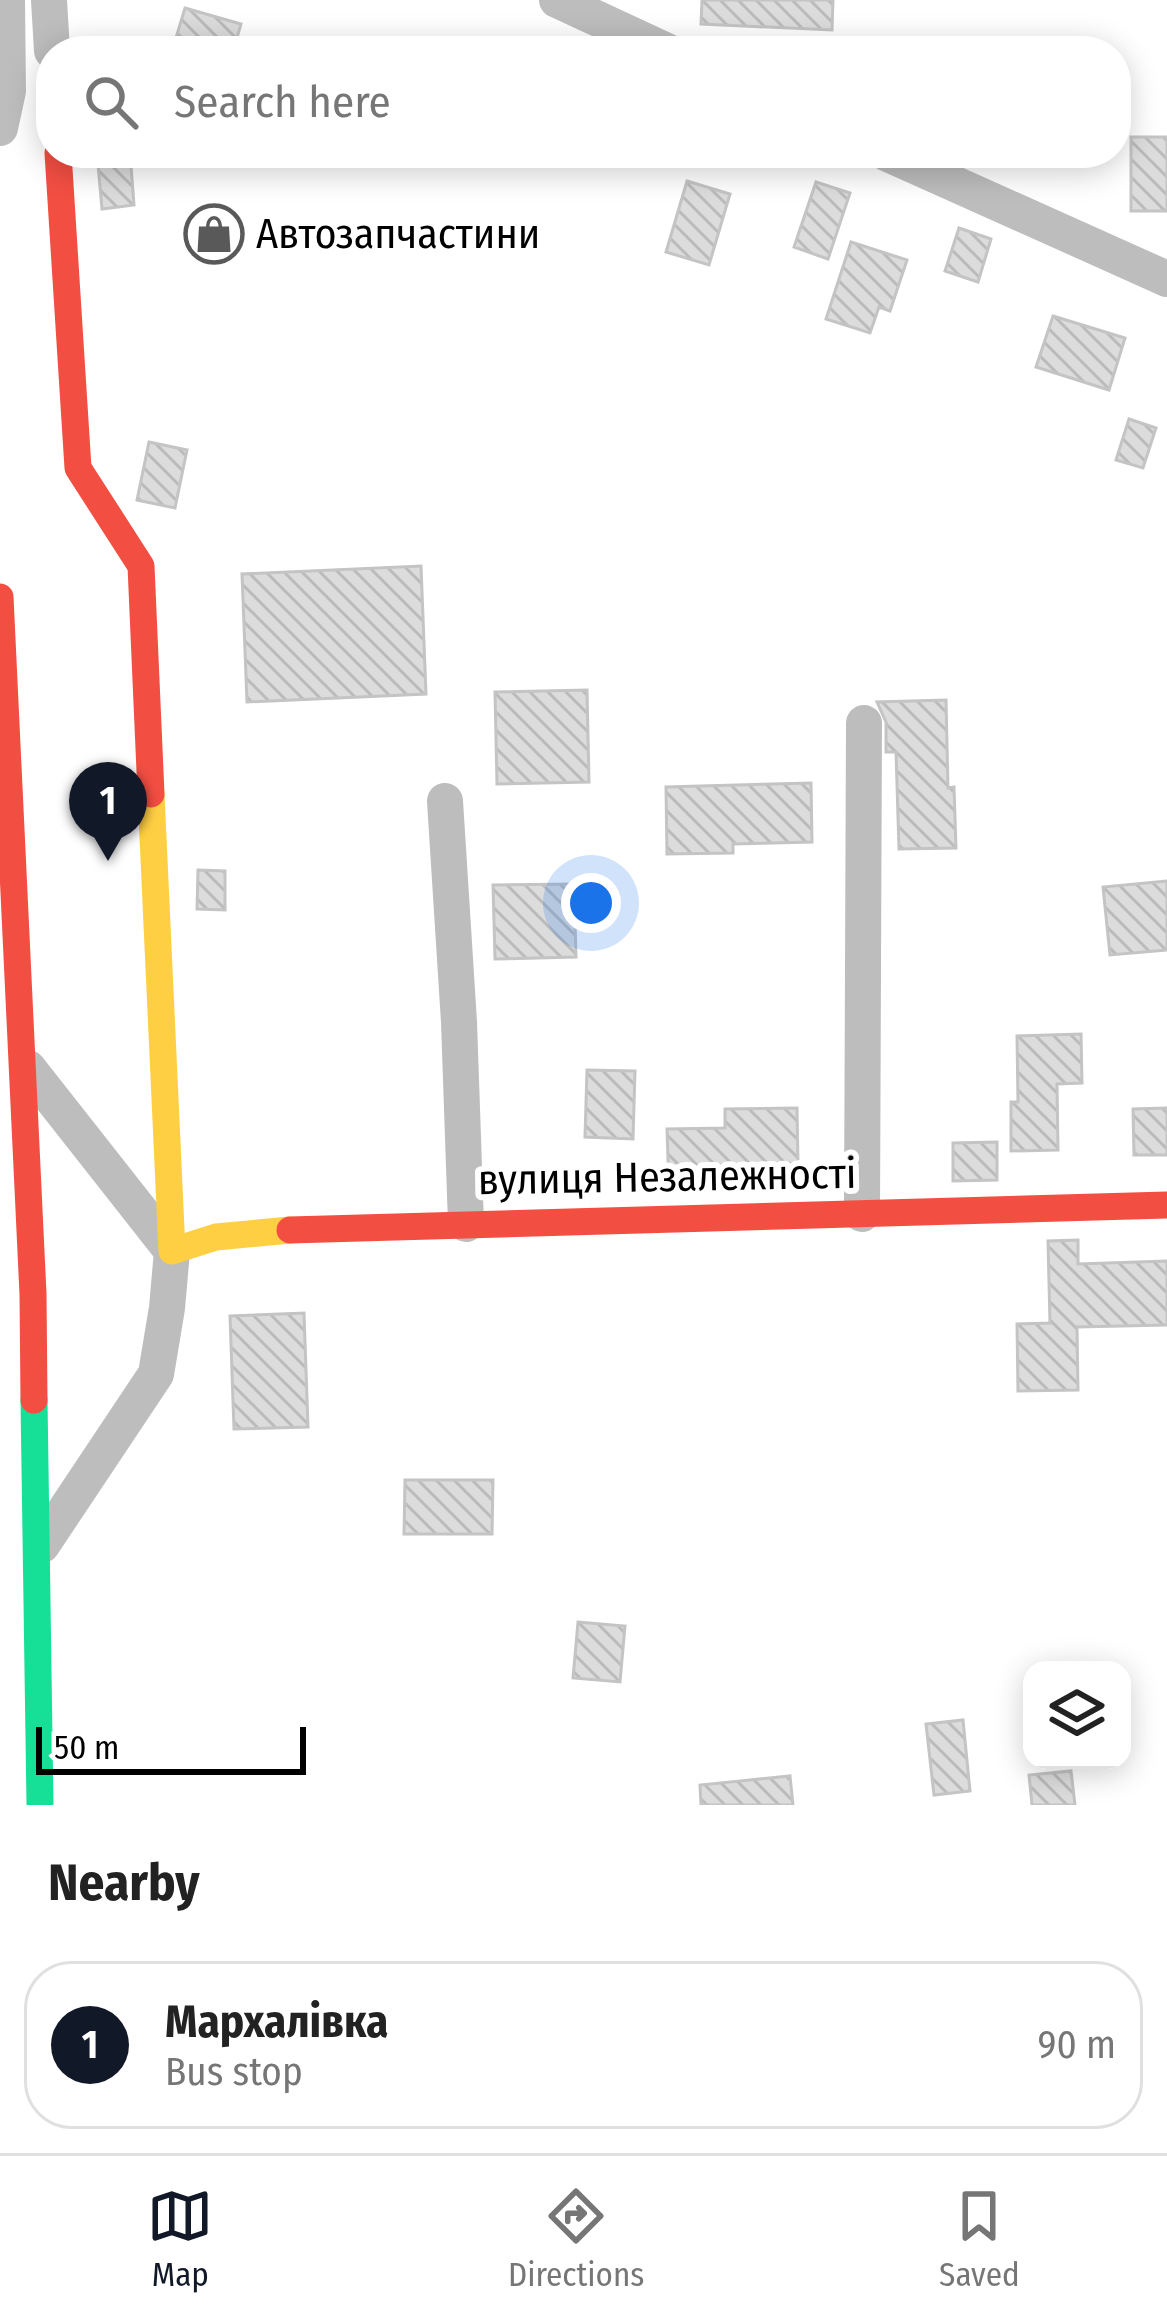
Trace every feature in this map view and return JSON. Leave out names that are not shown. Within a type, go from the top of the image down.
[{"type":"main road","points":[[59,168],[78,468],[141,566],[172,1251]]},
{"type":"main road","points":[[0,597],[33,1294],[40,1805]]},
{"type":"main road","name":"вулиця Незалежності","points":[[172,1251],[216,1238],[296,1229],[1167,1205]]},
{"type":"street","points":[[0,128],[8,91],[7,0]]},
{"type":"street","points":[[49,0],[51,36]]},
{"type":"street","points":[[557,0],[635,36]]},
{"type":"street","points":[[919,168],[1167,279]]},
{"type":"street","points":[[862,1214],[864,723]]},
{"type":"street","points":[[446,800],[466,1223]]},
{"type":"street","points":[[20,1059],[172,1251],[156,1374],[37,1553]]},
{"type":"street","points":[[39,1732],[60,1805]]},
{"type":"building","points":[[702,0],[833,0],[832,30],[701,24]]},
{"type":"building","points":[[185,8],[241,24],[237,36],[177,36]]},
{"type":"building","points":[[1131,137],[1167,137],[1167,211],[1131,211]]},
{"type":"building","points":[[98,168],[131,168],[134,205],[102,209]]},
{"type":"building","points":[[687,181],[730,194],[709,265],[666,252]]},
{"type":"building","points":[[816,182],[850,193],[828,259],[794,247]]},
{"type":"building","points":[[959,228],[991,239],[978,282],[945,271]]},
{"type":"building","points":[[851,242],[907,260],[890,311],[879,307],[870,333],[826,319]]},
{"type":"building","points":[[1053,316],[1125,338],[1109,390],[1036,367]]},
{"type":"building","points":[[1129,419],[1156,428],[1143,468],[1116,460]]},
{"type":"building","points":[[149,442],[187,450],[175,508],[137,500]]},
{"type":"building","points":[[421,566],[426,694],[247,702],[242,574]]},
{"type":"building","points":[[587,690],[589,782],[497,784],[495,692]]},
{"type":"building","points":[[946,700],[948,788],[954,787],[956,848],[899,849],[896,752],[886,752],[886,722],[877,702]]},
{"type":"building","points":[[811,783],[812,842],[733,844],[733,853],[667,854],[666,787]]},
{"type":"building","points":[[198,870],[225,871],[225,910],[197,909]]},
{"type":"building","points":[[1167,881],[1167,950],[1110,955],[1103,887]]},
{"type":"building","points":[[574,884],[576,957],[495,959],[493,885]]},
{"type":"building","points":[[1081,1034],[1082,1083],[1057,1084],[1058,1150],[1011,1151],[1011,1102],[1018,1102],[1017,1036]]},
{"type":"building","points":[[587,1070],[635,1071],[633,1139],[585,1137]]},
{"type":"building","points":[[797,1108],[798,1163],[709,1165],[709,1188],[669,1189],[667,1129],[725,1128],[725,1109]]},
{"type":"building","points":[[1167,1108],[1167,1155],[1134,1155],[1133,1109]]},
{"type":"building","points":[[997,1142],[997,1180],[953,1181],[953,1143]]},
{"type":"building","points":[[1078,1240],[1078,1264],[1167,1261],[1167,1325],[1077,1327],[1078,1390],[1018,1391],[1017,1324],[1050,1323],[1048,1241]]},
{"type":"building","points":[[304,1313],[308,1427],[234,1429],[230,1316]]},
{"type":"building","points":[[405,1480],[493,1480],[492,1534],[404,1534]]},
{"type":"building","points":[[578,1622],[625,1626],[620,1682],[573,1678]]},
{"type":"building","points":[[963,1720],[970,1791],[934,1795],[926,1724]]},
{"type":"building","points":[[1071,1771],[1075,1805],[1032,1805],[1029,1775]]},
{"type":"building","points":[[790,1776],[793,1805],[701,1805],[700,1785]]},
{"type":"traffic: fast","points":[[34,1400],[40,1805]]},
{"type":"traffic: slow","points":[[151,794],[172,1251],[216,1237],[290,1230]]},
{"type":"traffic: jam","points":[[59,168],[78,468],[141,566],[151,794]]},
{"type":"traffic: jam","points":[[0,597],[34,1400]]},
{"type":"traffic: jam","points":[[290,1230],[1167,1205]]},
{"type":"place","name":"Автозапчастини","points":[[214,234]]},
{"type":"place","name":"Мархалівка","points":[[108,861]]}]
